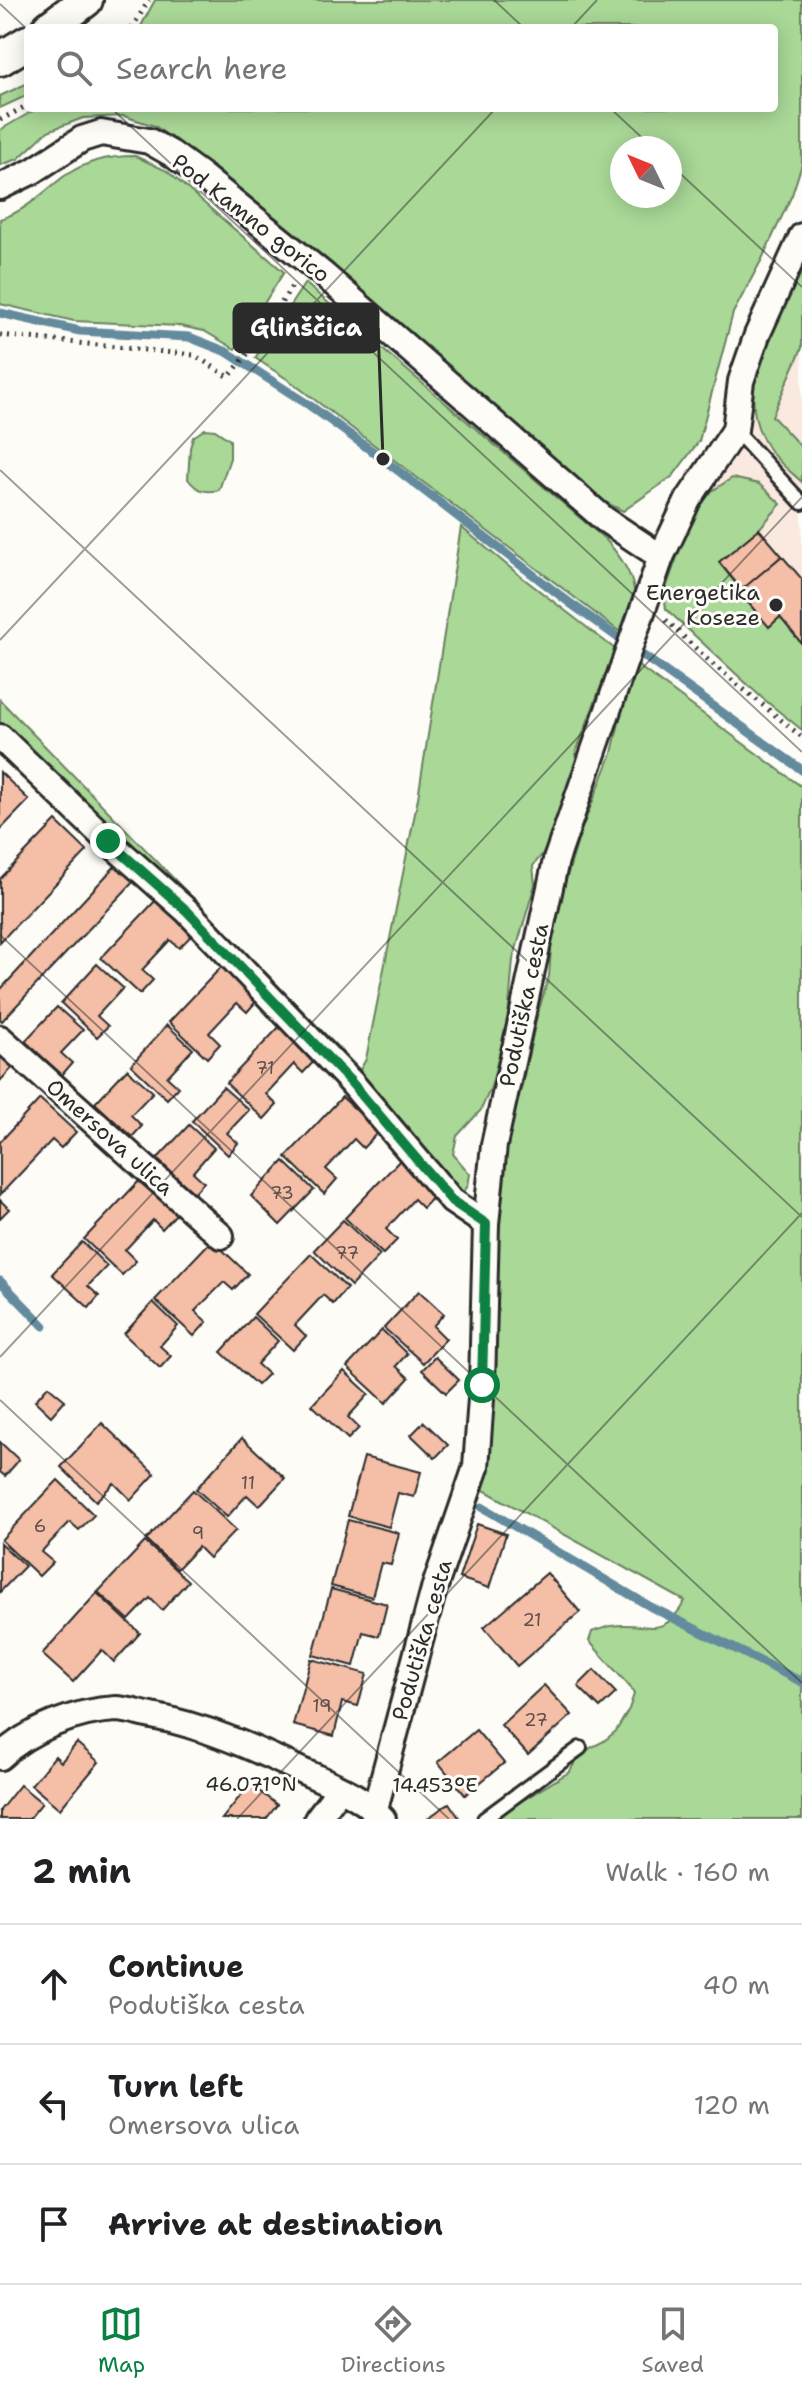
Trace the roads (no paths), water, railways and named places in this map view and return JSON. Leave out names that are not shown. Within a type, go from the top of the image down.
[{"type":"street","points":[[54,24],[86,0]]},
{"type":"street","points":[[0,59],[24,44]]},
{"type":"street","name":"Pod Kamno gorico","points":[[0,187],[33,171],[82,139],[101,133],[149,141],[202,176],[308,261],[604,519],[661,557]]},
{"type":"street","name":"Podutiška cesta","points":[[379,1814],[434,1589],[476,1467],[482,1385],[486,1224],[494,1145],[556,860],[661,557],[688,500],[735,430],[741,381],[753,346],[802,236]]},
{"type":"street","points":[[0,737],[97,831],[187,911],[351,1082],[452,1201],[486,1224]]},
{"type":"street","name":"Omersova ulica","points":[[0,1038],[221,1236]]},
{"type":"street","points":[[5,1742],[68,1718],[117,1709],[182,1721],[232,1737],[340,1789],[379,1814]]},
{"type":"street","points":[[317,1819],[340,1789]]},
{"type":"lane","points":[[735,430],[802,503]]},
{"type":"lane","points":[[484,1819],[580,1748]]},
{"type":"waterway","points":[[0,313],[80,331],[189,337],[227,352],[309,405],[570,603],[802,770]]},
{"type":"waterway","points":[[0,1281],[44,1326]]},
{"type":"waterway","points":[[482,1507],[651,1607],[802,1682]]},
{"type":"place","name":"Glinščica","points":[[383,459]]},
{"type":"place","name":"Energetika Koseze","points":[[776,605]]}]
